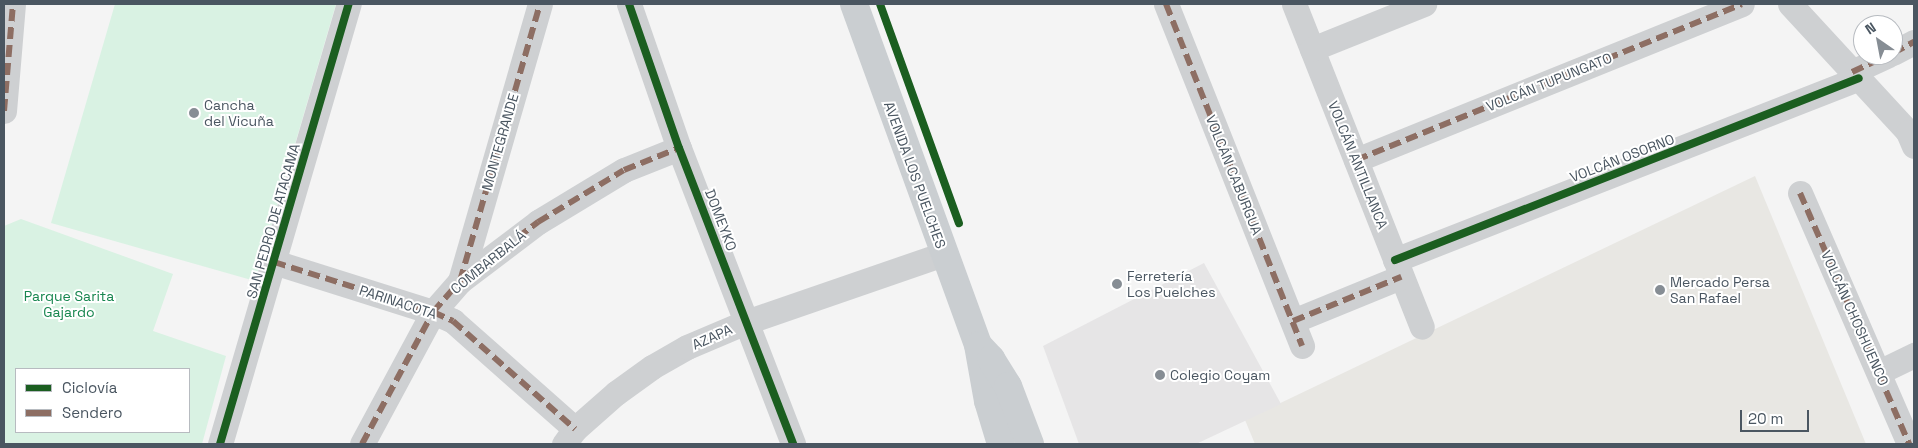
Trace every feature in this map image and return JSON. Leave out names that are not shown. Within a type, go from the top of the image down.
[{"type":"main road","name":"AVENIDA LOS PUELCHES","points":[[854,4],[943,254],[978,345],[988,400],[1001,444]]},
{"type":"main road","name":"AVENIDA LOS PUELCHES","points":[[978,345],[991,359],[1008,386],[1030,444]]},
{"type":"street","points":[[4,111],[13,4]]},
{"type":"street","name":"SAN PEDRO DE ATACAMA","points":[[220,444],[349,4]]},
{"type":"street","name":"MONTEGRANDE","points":[[460,281],[540,4]]},
{"type":"street","name":"DOMEYKO","points":[[629,4],[679,148],[793,444]]},
{"type":"street","name":"VOLCÁN CABURGUA","points":[[1166,4],[1302,346]]},
{"type":"street","name":"VOLCÁN ANTILLANCA","points":[[1294,4],[1422,327]]},
{"type":"street","points":[[1312,49],[1424,4]]},
{"type":"street","name":"VOLCÁN TUPUNGATO","points":[[1356,160],[1742,4]]},
{"type":"street","points":[[1790,4],[1908,132],[1914,146]]},
{"type":"street","name":"VOLCÁN OSORNO","points":[[1293,322],[1398,268],[1855,75],[1872,65]]},
{"type":"street","name":"COMBARBALÁ","points":[[362,444],[433,312],[460,281],[538,222],[624,170],[679,148]]},
{"type":"street","name":"VOLCÁN CHOSHUENCO","points":[[1800,193],[1909,444]]},
{"type":"street","name":"AZAPA","points":[[569,436],[652,367],[687,348],[746,322],[943,254]]},
{"type":"street","name":"PARINACOTA","points":[[274,262],[433,312],[453,321],[569,436]]},
{"type":"street","points":[[1879,372],[1914,355]]},
{"type":"shaded area","name":"Mercado Persa San Rafael","points":[[1755,176],[1866,444],[1255,444],[1245,420]]},
{"type":"shaded area","name":"Colegio Coyam","points":[[1204,263],[1281,404],[1196,444],[1079,444],[1043,346]]},
{"type":"green space","name":"Cancha del Vicuña","points":[[115,4],[336,4],[255,281],[51,223]]},
{"type":"green space","name":"Parque Sarita Gajardo","points":[[21,219],[173,274],[153,331],[226,356],[202,444],[4,444],[4,226]]},
{"type":"marked path","points":[[4,111],[13,4]]},
{"type":"marked path","points":[[460,281],[540,4]]},
{"type":"marked path","points":[[1166,4],[1302,346]]},
{"type":"marked path","points":[[1356,160],[1742,4]]},
{"type":"marked path","points":[[1903,48],[1914,42]]},
{"type":"marked path","points":[[1852,72],[1867,65]]},
{"type":"marked path","points":[[362,444],[433,312],[460,281],[538,222],[624,170],[679,148]]},
{"type":"marked path","points":[[1800,193],[1909,444]]},
{"type":"marked path","points":[[274,262],[433,312],[453,321],[575,429]]},
{"type":"marked path","points":[[1293,321],[1401,277]]},
{"type":"cycle path","points":[[220,444],[349,4]]},
{"type":"cycle path","points":[[629,4],[679,148],[793,444]]},
{"type":"cycle path","points":[[880,4],[959,223]]},
{"type":"cycle path","points":[[1395,260],[1859,78]]},
{"type":"place","name":"Cancha del Vicuña","points":[[194,113]]},
{"type":"place","name":"Ferretería Los Puelches","points":[[1117,284]]},
{"type":"place","name":"Mercado Persa San Rafael","points":[[1660,290]]},
{"type":"place","name":"Colegio Coyam","points":[[1160,375]]}]
